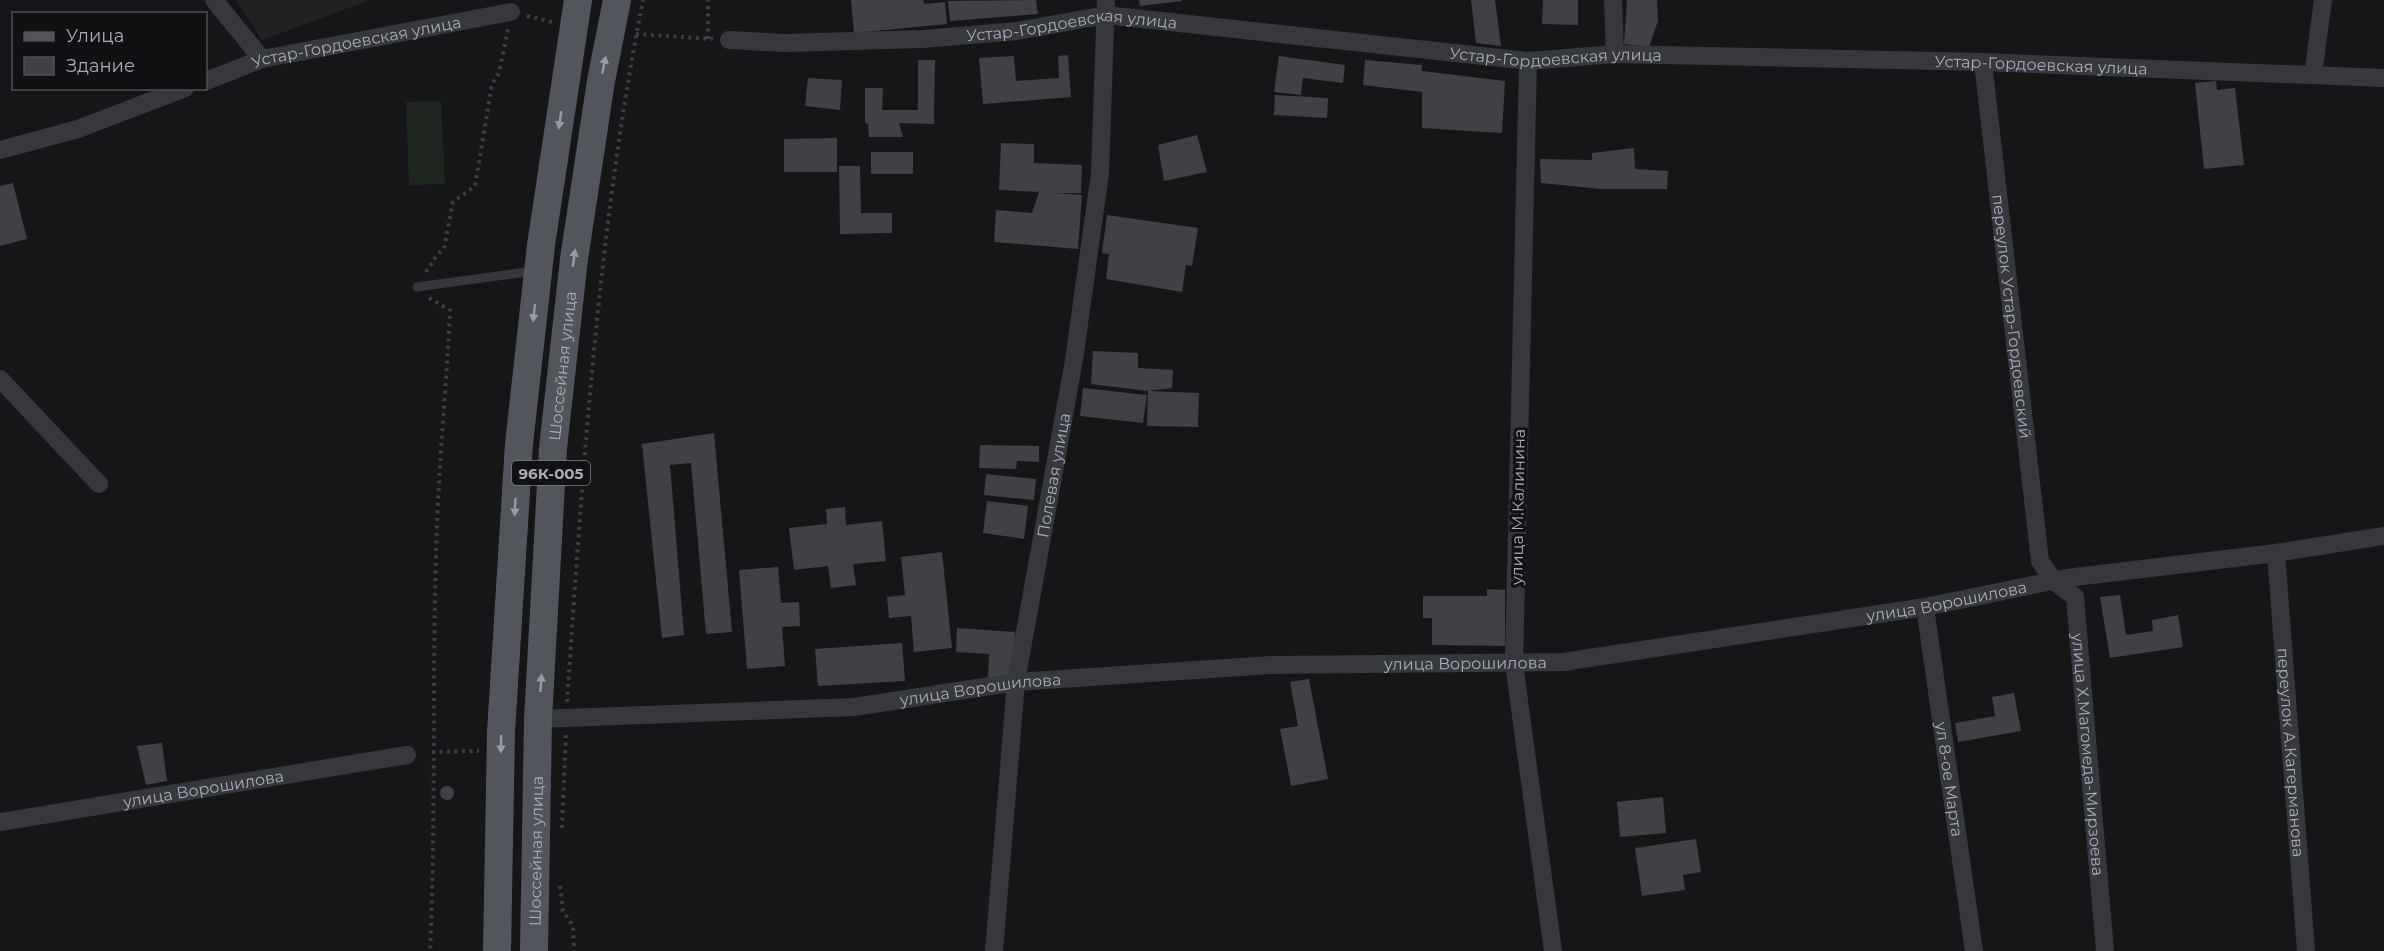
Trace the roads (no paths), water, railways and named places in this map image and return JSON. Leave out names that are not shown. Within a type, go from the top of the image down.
[{"type":"main road","name":"Шоссейная улица","points":[[497,951],[501,732],[519,444],[539,270],[578,0]]},
{"type":"main road","name":"Шоссейная улица","points":[[534,951],[538,719],[552,447],[574,259],[601,81],[617,0]]},
{"type":"street","points":[[214,0],[262,59]]},
{"type":"street","points":[[1613,0],[1615,54]]},
{"type":"street","points":[[2313,75],[2323,0]]},
{"type":"street","name":"Устар-Гордоевская улица","points":[[729,40],[785,43],[922,39],[1029,29],[1106,8],[1528,61],[1615,54],[1983,62],[2384,78]]},
{"type":"street","name":"Полевая улица","points":[[994,951],[1016,682],[1074,360],[1100,174],[1106,8]]},
{"type":"street","name":"Устар-Гордоевская улица","points":[[207,81],[262,59],[511,12]]},
{"type":"street","name":"улица М.Калинина","points":[[1528,61],[1514,664],[1553,951]]},
{"type":"street","name":"переулок Устар-Гордоевский","points":[[1983,62],[2040,561],[2050,576]]},
{"type":"street","points":[[0,150],[78,129],[180,90]]},
{"type":"street","points":[[0,379],[99,484]]},
{"type":"street","name":"улица Ворошилова","points":[[538,719],[854,707],[1016,682],[1271,665],[1563,662],[1925,608],[2050,576],[2276,553],[2384,536]]},
{"type":"street","name":"переулок А.Кагерманова","points":[[2276,553],[2306,951]]},
{"type":"street","name":"улица Х.Магомеда-Мирзоева","points":[[2050,576],[2076,597],[2105,951]]},
{"type":"street","name":"ул 8-ое Марта","points":[[1925,608],[1974,951]]},
{"type":"street","name":"улица Ворошилова","points":[[0,822],[407,754]]},
{"type":"lane","points":[[417,287],[539,270]]}]
